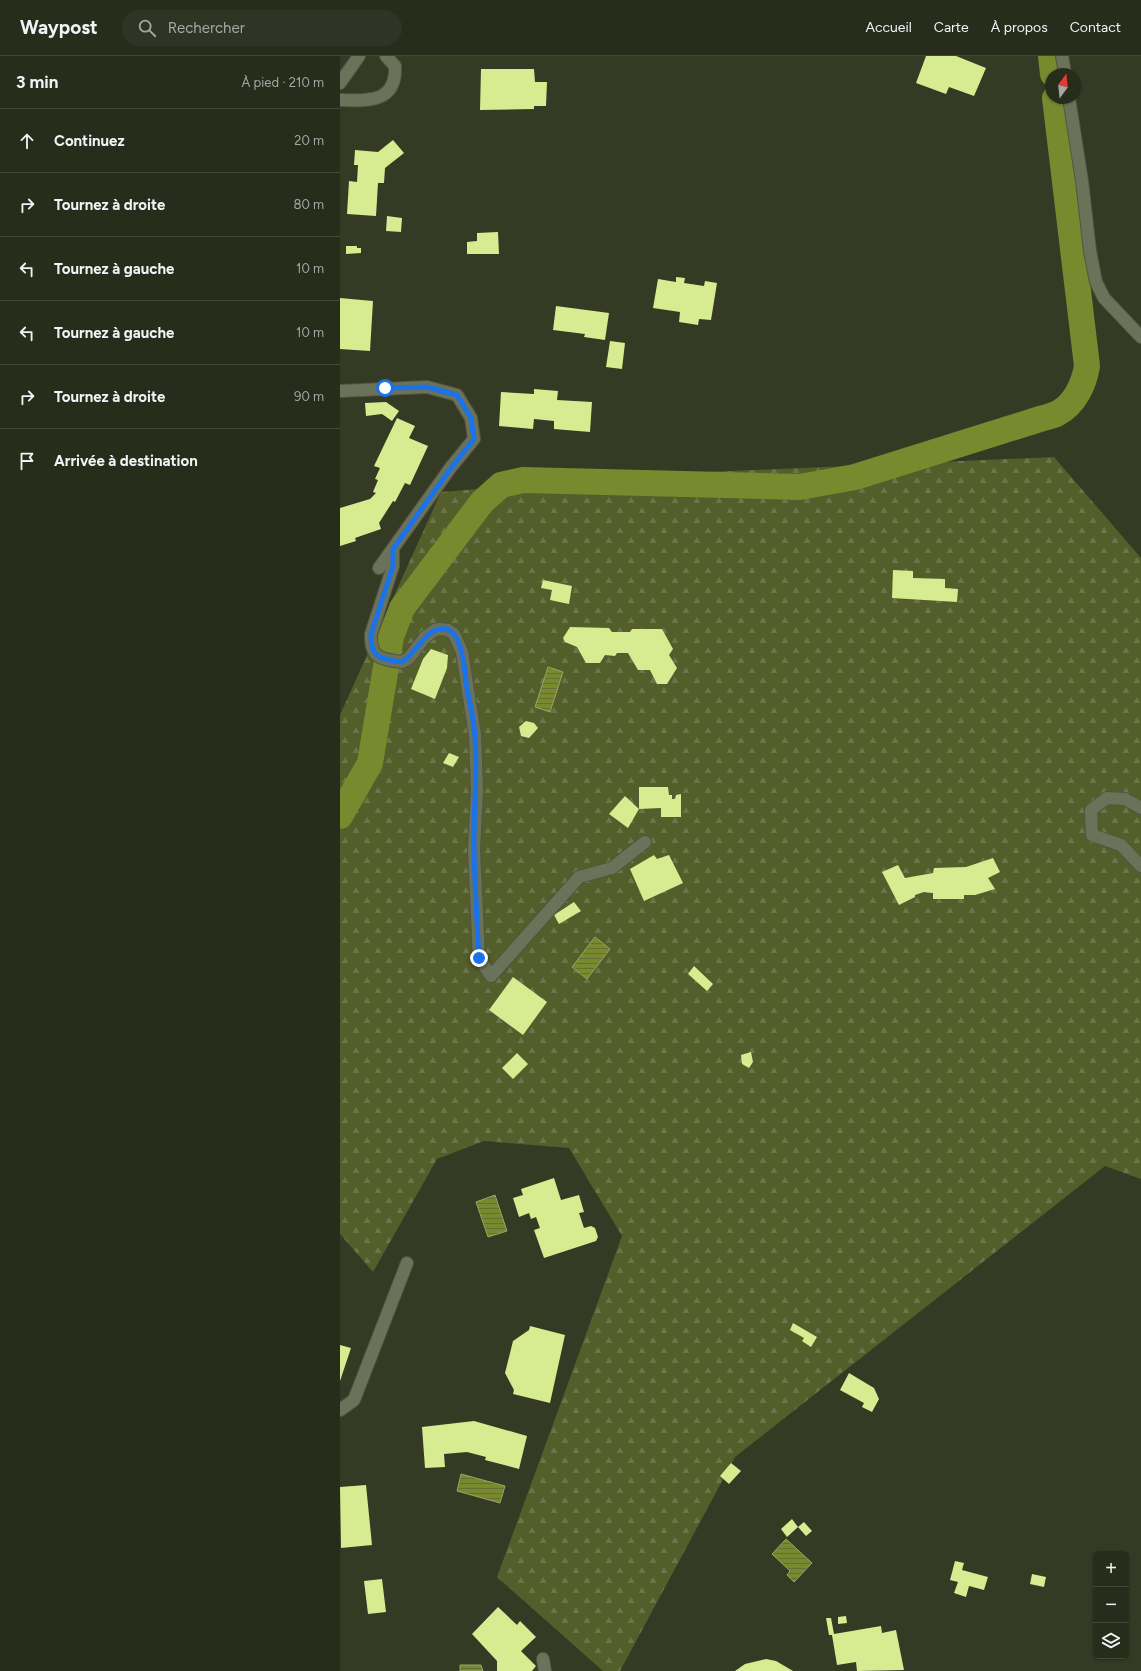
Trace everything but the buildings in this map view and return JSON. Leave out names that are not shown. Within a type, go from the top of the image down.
[{"type":"street","points":[[340,83],[359,56]]},
{"type":"street","points":[[340,100],[369,101],[385,93],[392,87],[396,76],[395,66],[386,56]]},
{"type":"street","points":[[1062,56],[1064,68]]},
{"type":"street","points":[[1070,104],[1082,181],[1090,251],[1096,282],[1104,298],[1141,337]]},
{"type":"street","points":[[340,391],[427,387],[457,395],[471,418],[474,439],[451,468],[379,568]]},
{"type":"street","points":[[393,549],[393,566],[371,634],[371,644],[374,653],[380,658],[402,662],[409,658],[425,638],[435,630],[440,629],[448,630],[454,634],[462,652],[475,735],[477,790],[474,850],[479,958],[491,976],[579,877],[612,868],[645,842]]},
{"type":"street","points":[[1141,808],[1125,800],[1107,798],[1091,810],[1092,835],[1120,844],[1141,866]]},
{"type":"street","points":[[340,1410],[354,1400],[407,1263]]},
{"type":"green space","points":[[1054,457],[1141,558],[1141,1179],[1105,1166],[735,1457],[620,1671],[603,1671],[497,1577],[622,1236],[569,1148],[484,1141],[437,1159],[373,1272],[340,1234],[340,715],[441,492],[662,474]]},
{"type":"shaded area","points":[[548,667],[563,672],[550,712],[535,707]]},
{"type":"shaded area","points":[[595,937],[610,949],[587,979],[572,967]]},
{"type":"shaded area","points":[[495,1195],[507,1231],[488,1237],[476,1202]]},
{"type":"shaded area","points":[[461,1474],[505,1486],[500,1503],[457,1491]]},
{"type":"shaded area","points":[[786,1539],[812,1563],[794,1582],[787,1575],[790,1571],[772,1554]]},
{"type":"shaded area","points":[[460,1665],[481,1665],[483,1671],[460,1671]]},
{"type":"waterway","points":[[1051,56],[1052,68]]},
{"type":"waterway","points":[[340,816],[370,763],[391,637],[402,608],[482,502],[501,485],[523,480],[800,487],[855,477],[1052,416],[1064,409],[1078,393],[1084,380],[1087,366],[1056,104]]},
{"type":"route","points":[[385,388],[427,387],[457,395],[471,418],[474,439],[451,468],[393,549],[393,566],[378,609],[371,634],[371,644],[374,653],[380,658],[402,662],[409,658],[425,638],[435,630],[440,629],[448,630],[454,634],[462,652],[475,735],[477,790],[474,850],[479,958]]}]
